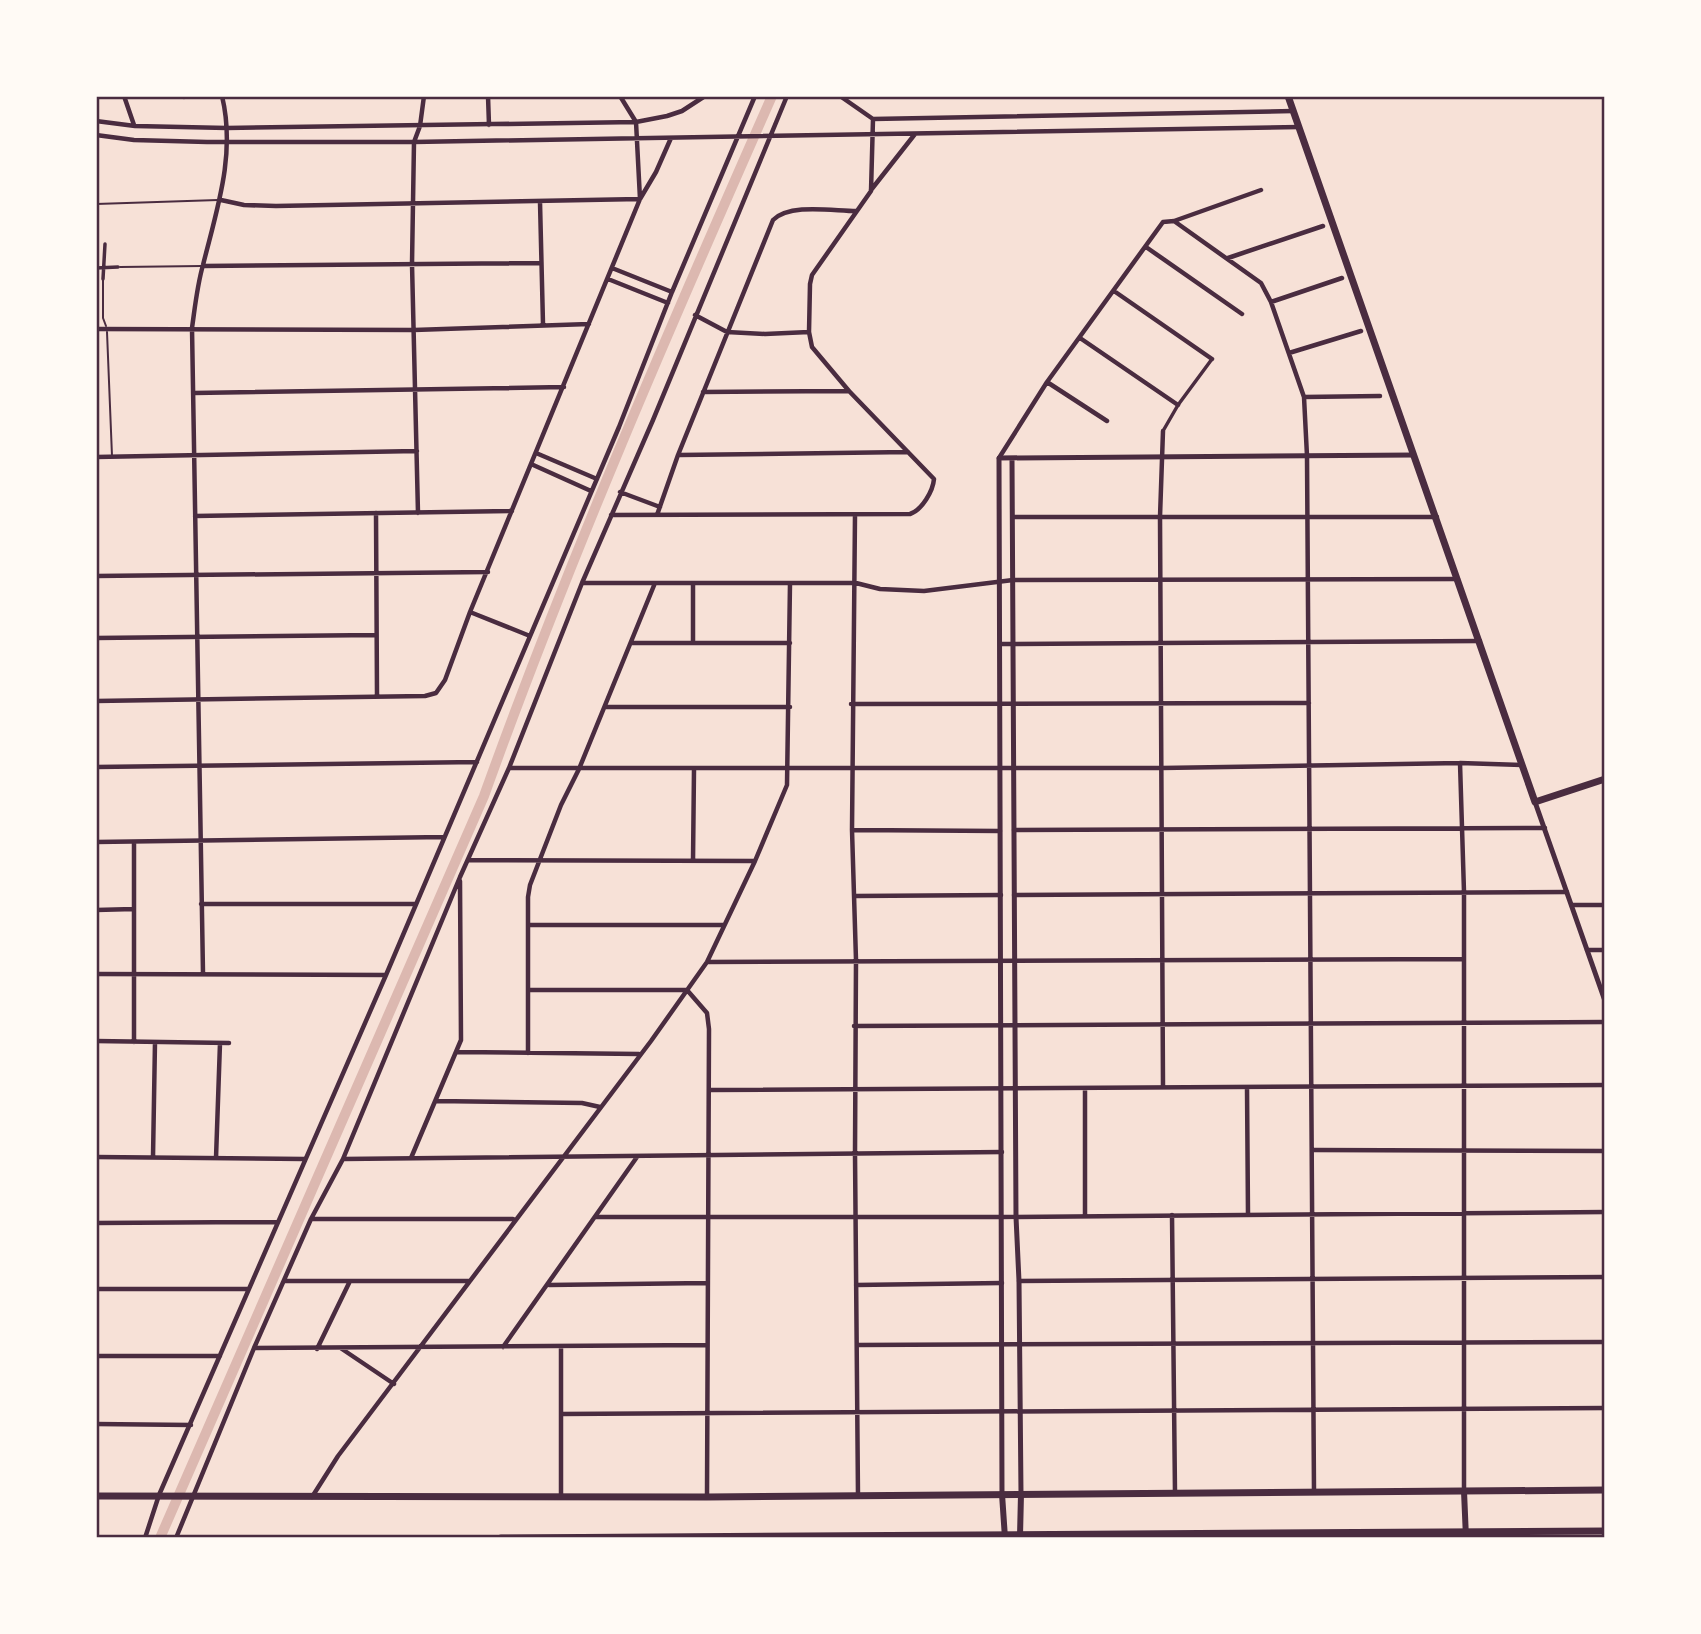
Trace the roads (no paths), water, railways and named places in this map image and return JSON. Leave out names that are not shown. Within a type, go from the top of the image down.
[{"type":"main road","points":[[1289,96],[1535,802],[1605,779]]},
{"type":"main road","points":[[96,1496],[707,1497],[1605,1490]]},
{"type":"main road","points":[[1465,1491],[1466,1535]]},
{"type":"main road","points":[[1002,1494],[1004,1536]]},
{"type":"main road","points":[[1020,1536],[1021,1494]]},
{"type":"main road","points":[[501,1538],[1466,1535],[1605,1531]]},
{"type":"street","points":[[124,96],[135,126]]},
{"type":"street","points":[[202,973],[194,393],[191,367],[192,328],[203,266],[221,200],[227,142],[222,96]]},
{"type":"street","points":[[418,513],[412,264],[414,142],[420,126],[424,96]]},
{"type":"street","points":[[488,96],[489,125]]},
{"type":"street","points":[[620,96],[636,121],[640,199]]},
{"type":"street","points":[[145,1538],[248,1289],[386,975],[592,491],[672,292],[741,137],[755,96]]},
{"type":"street","points":[[176,1538],[254,1348],[311,1219],[343,1159],[460,877],[509,768],[582,583],[653,420],[787,96]]},
{"type":"street","points":[[841,96],[873,119],[1293,111]]},
{"type":"street","points":[[96,121],[135,126],[227,128],[636,121],[667,117],[682,111],[702,97]]},
{"type":"street","points":[[871,191],[873,119]]},
{"type":"street","points":[[96,135],[135,140],[414,142],[1299,127]]},
{"type":"street","points":[[611,515],[910,514],[919,508],[933,487],[934,479],[816,354],[809,332],[812,275],[856,211],[915,134]]},
{"type":"street","points":[[96,701],[433,695],[440,689],[640,199],[672,138]]},
{"type":"street","points":[[1002,1494],[999,458],[1047,382],[1163,222],[1174,221],[1261,190]]},
{"type":"street","points":[[221,200],[244,205],[276,206],[640,199]]},
{"type":"street","points":[[540,202],[543,324]]},
{"type":"street","points":[[657,516],[678,454],[774,220],[780,213],[792,210],[856,211]]},
{"type":"street","points":[[1174,221],[1261,283],[1271,302],[1304,397],[1308,517],[1309,893],[1314,1150],[1314,1492]]},
{"type":"street","points":[[1227,258],[1323,226]]},
{"type":"street","points":[[103,279],[106,244]]},
{"type":"street","points":[[1146,246],[1242,314]]},
{"type":"street","points":[[203,266],[541,263]]},
{"type":"street","points":[[96,268],[118,267]]},
{"type":"street","points":[[612,268],[672,292]]},
{"type":"street","points":[[1271,302],[1342,278]]},
{"type":"street","points":[[608,279],[668,303]]},
{"type":"street","points":[[1114,291],[1212,359],[1178,404],[1163,431],[1160,517],[1163,1087]]},
{"type":"street","points":[[695,315],[727,332],[809,332]]},
{"type":"street","points":[[96,329],[414,330],[589,324]]},
{"type":"street","points":[[1289,353],[1361,331]]},
{"type":"street","points":[[1080,338],[1178,404]]},
{"type":"street","points":[[1047,382],[1107,421]]},
{"type":"street","points":[[194,393],[564,387]]},
{"type":"street","points":[[703,392],[849,391]]},
{"type":"street","points":[[1304,397],[1380,396]]},
{"type":"street","points":[[1008,442],[1012,458],[1013,517],[1016,1217],[1021,1494]]},
{"type":"street","points":[[96,457],[417,451]]},
{"type":"street","points":[[678,454],[909,452]]},
{"type":"street","points":[[536,453],[597,479]]},
{"type":"street","points":[[999,458],[1414,455]]},
{"type":"street","points":[[531,464],[592,491]]},
{"type":"street","points":[[620,492],[660,507]]},
{"type":"street","points":[[195,516],[512,511]]},
{"type":"street","points":[[376,513],[377,696]]},
{"type":"street","points":[[855,515],[856,583],[851,704],[856,960],[858,1496]]},
{"type":"street","points":[[1013,517],[1437,517]]},
{"type":"street","points":[[96,576],[488,572]]},
{"type":"street","points":[[582,583],[856,583],[880,589],[924,591],[1013,580],[1459,579]]},
{"type":"street","points":[[528,1053],[528,897],[561,805],[579,769],[655,583]]},
{"type":"street","points":[[693,583],[693,643]]},
{"type":"street","points":[[312,1497],[338,1456],[707,962],[783,799],[789,768],[790,583]]},
{"type":"street","points":[[470,612],[530,636]]},
{"type":"street","points":[[96,638],[376,635]]},
{"type":"street","points":[[1000,644],[1481,641]]},
{"type":"street","points":[[632,643],[790,643]]},
{"type":"street","points":[[851,704],[1309,703]]},
{"type":"street","points":[[605,707],[790,708]]},
{"type":"street","points":[[96,767],[477,762]]},
{"type":"street","points":[[509,768],[1162,768],[1460,763],[1522,765]]},
{"type":"street","points":[[1460,763],[1464,892],[1465,1491]]},
{"type":"street","points":[[693,861],[694,769]]},
{"type":"street","points":[[1535,802],[1605,1001]]},
{"type":"street","points":[[1014,830],[1545,828]]},
{"type":"street","points":[[852,830],[1000,831]]},
{"type":"street","points":[[96,842],[444,837]]},
{"type":"street","points":[[134,842],[134,1042]]},
{"type":"street","points":[[469,860],[755,861]]},
{"type":"street","points":[[411,1158],[456,1052],[463,1028],[460,877]]},
{"type":"street","points":[[1014,895],[1567,892]]},
{"type":"street","points":[[855,896],[1001,895]]},
{"type":"street","points":[[201,904],[416,904]]},
{"type":"street","points":[[1572,905],[1605,905]]},
{"type":"street","points":[[96,910],[134,909]]},
{"type":"street","points":[[528,925],[724,925]]},
{"type":"street","points":[[1587,950],[1605,950]]},
{"type":"street","points":[[707,962],[1463,959]]},
{"type":"street","points":[[96,974],[386,975]]},
{"type":"street","points":[[528,990],[687,990],[707,1013],[707,1497]]},
{"type":"street","points":[[855,1026],[1605,1022]]},
{"type":"street","points":[[96,1041],[229,1043]]},
{"type":"street","points":[[153,1157],[155,1042]]},
{"type":"street","points":[[216,1158],[220,1043]]},
{"type":"street","points":[[456,1052],[640,1054]]},
{"type":"street","points":[[709,1090],[1605,1085]]},
{"type":"street","points":[[1247,1087],[1248,1215]]},
{"type":"street","points":[[1085,1088],[1085,1216]]},
{"type":"street","points":[[436,1101],[582,1103],[600,1107]]},
{"type":"street","points":[[1314,1150],[1605,1151]]},
{"type":"street","points":[[343,1159],[1002,1152]]},
{"type":"street","points":[[502,1347],[638,1156]]},
{"type":"street","points":[[96,1157],[304,1159]]},
{"type":"street","points":[[595,1217],[1605,1212]]},
{"type":"street","points":[[1172,1215],[1175,1493]]},
{"type":"street","points":[[311,1219],[514,1219]]},
{"type":"street","points":[[96,1223],[277,1222]]},
{"type":"street","points":[[1019,1281],[1605,1277]]},
{"type":"street","points":[[285,1281],[470,1281]]},
{"type":"street","points":[[317,1349],[350,1281]]},
{"type":"street","points":[[548,1285],[707,1283]]},
{"type":"street","points":[[856,1285],[1002,1283]]},
{"type":"street","points":[[96,1289],[248,1289]]},
{"type":"street","points":[[857,1345],[1605,1342]]},
{"type":"street","points":[[254,1348],[707,1345]]},
{"type":"street","points":[[561,1347],[561,1497]]},
{"type":"street","points":[[341,1348],[394,1384]]},
{"type":"street","points":[[96,1356],[220,1356]]},
{"type":"street","points":[[561,1414],[1605,1408]]},
{"type":"street","points":[[96,1424],[191,1425]]},
{"type":"lane","points":[[96,204],[221,200]]},
{"type":"lane","points":[[118,267],[203,266]]},
{"type":"lane","points":[[103,279],[103,318],[107,329],[111,393],[112,457]]},
{"type":"waterway","points":[[160,1538],[484,796],[586,531],[658,357],[772,96]]}]
